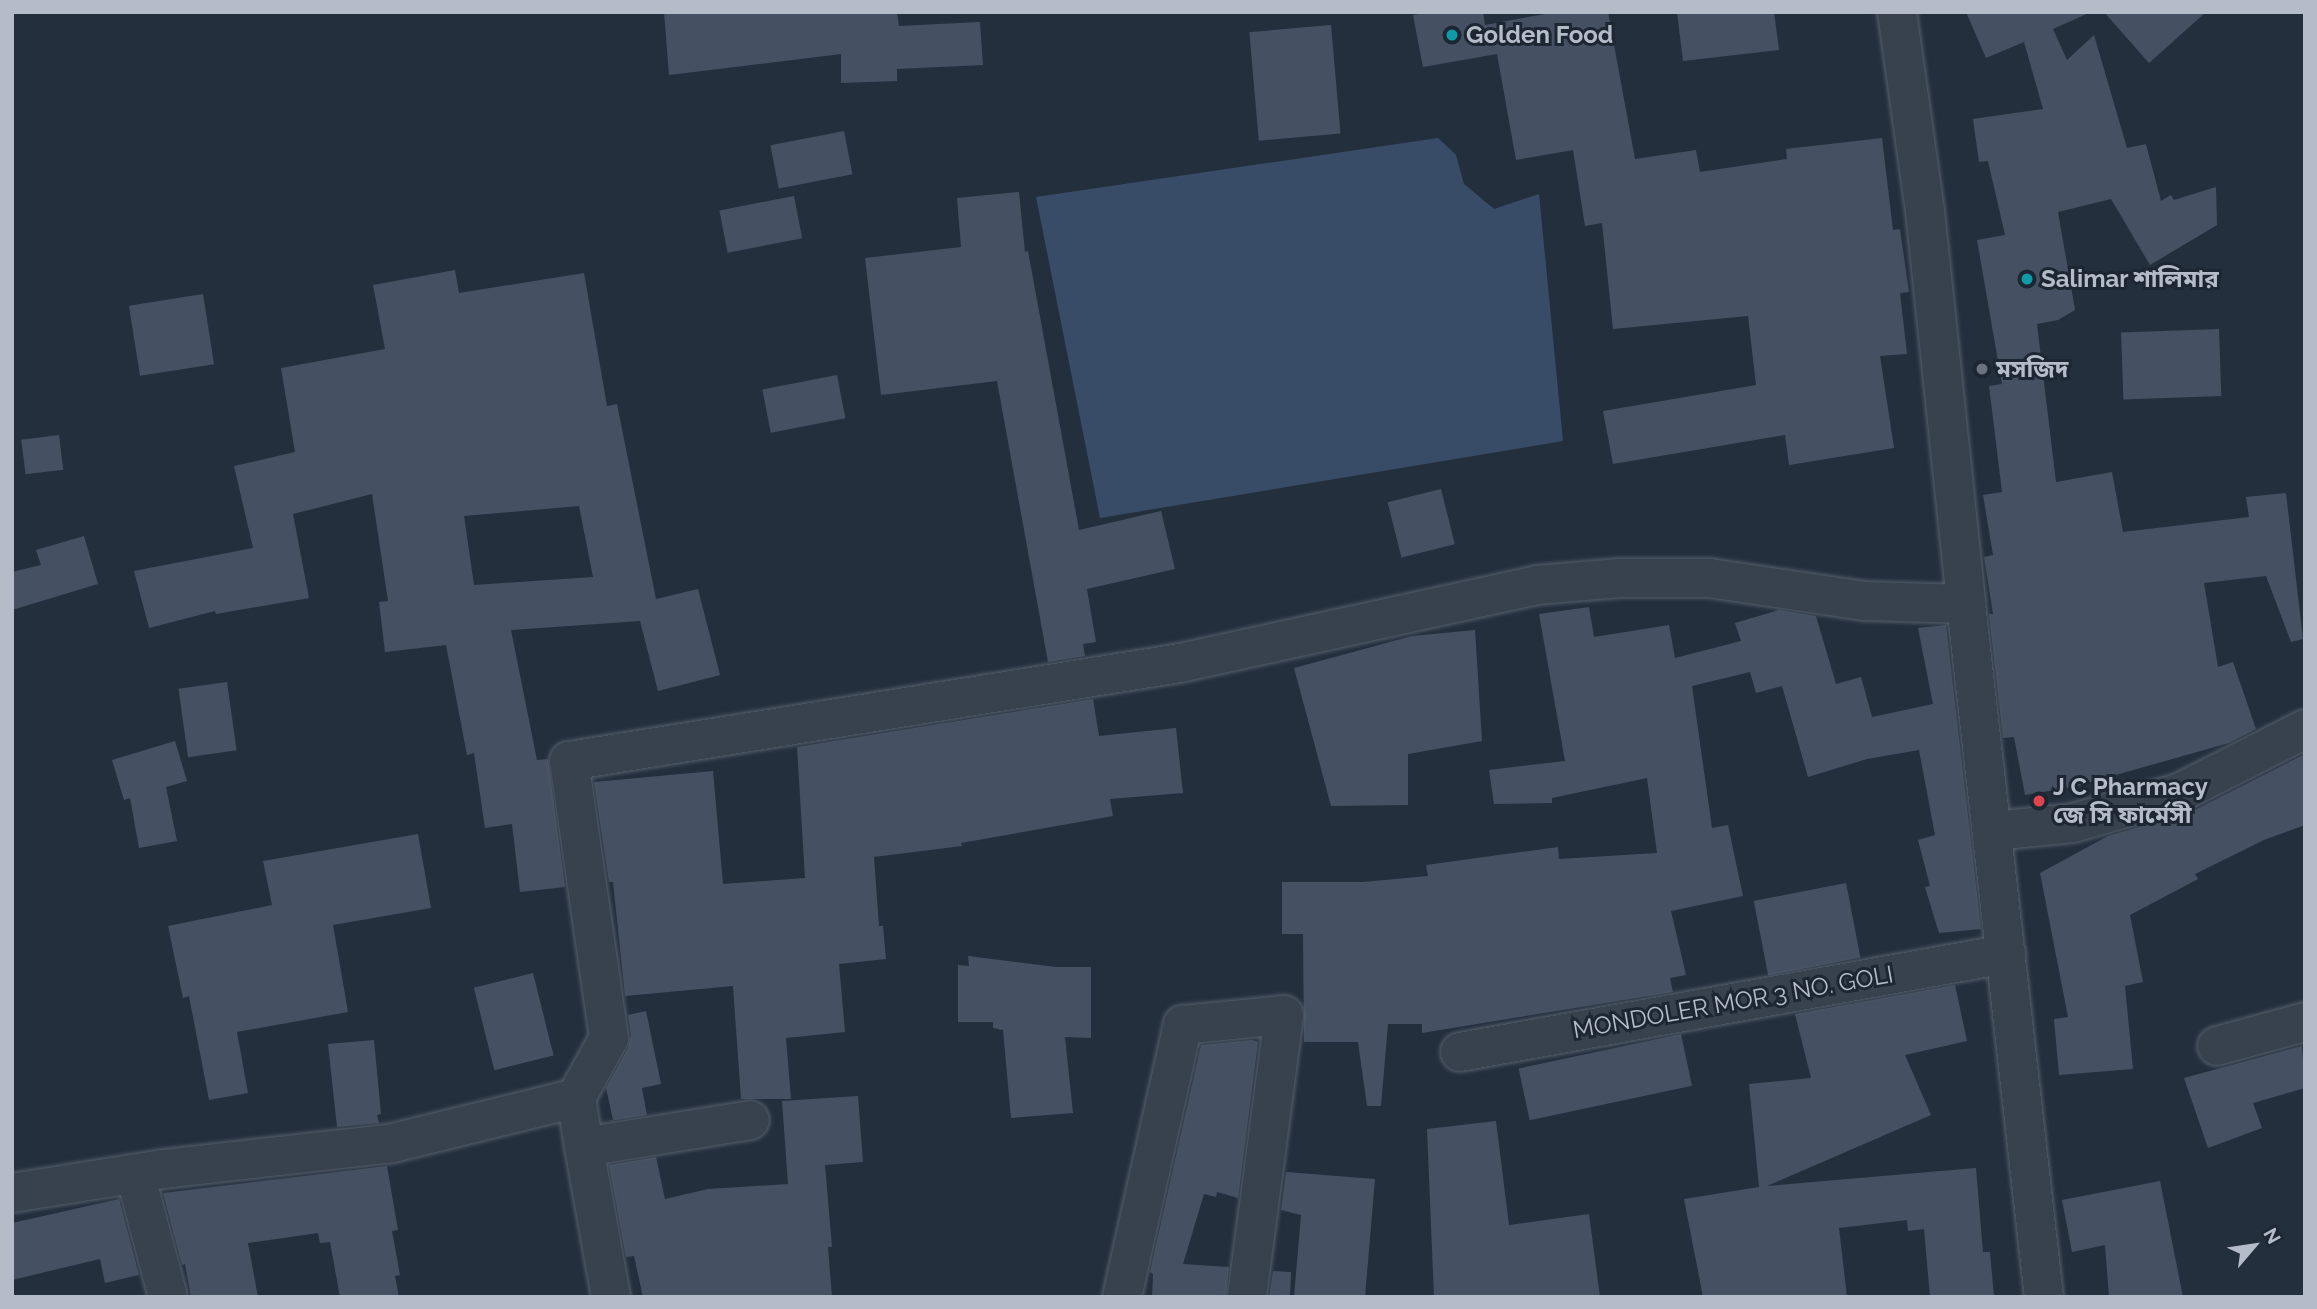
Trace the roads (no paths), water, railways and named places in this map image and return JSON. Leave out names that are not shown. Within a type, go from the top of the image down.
[{"type":"street","points":[[1897,12],[1925,211],[2044,1297]]},
{"type":"street","points":[[611,1297],[576,1098],[609,1038],[569,761],[1180,663],[1537,585],[1619,578],[1709,578],[1865,601],[1966,604]]},
{"type":"street","points":[[1993,831],[2073,823],[2179,793],[2305,729]]},
{"type":"street","name":"MONDOLER MOR 3 NO. GOLI","points":[[1460,1052],[2006,954]]},
{"type":"street","points":[[1122,1297],[1183,1025],[1284,1015],[1247,1297]]},
{"type":"street","points":[[2217,1046],[2305,1022]]},
{"type":"street","points":[[12,1193],[135,1174],[393,1143],[576,1098]]},
{"type":"street","points":[[584,1147],[750,1120]]},
{"type":"street","points":[[135,1174],[168,1297]]},
{"type":"water","points":[[1438,138],[1456,155],[1464,184],[1494,209],[1539,194],[1563,441],[1100,518],[1036,197]]},
{"type":"place","name":"Golden Food","points":[[1452,35]]},
{"type":"place","name":"Salimar শালিমার","points":[[2027,279]]},
{"type":"place","name":"মসজিদ","points":[[1982,369]]},
{"type":"place","name":"J C Pharmacy জে সি ফার্মেসী","points":[[2039,801]]}]
